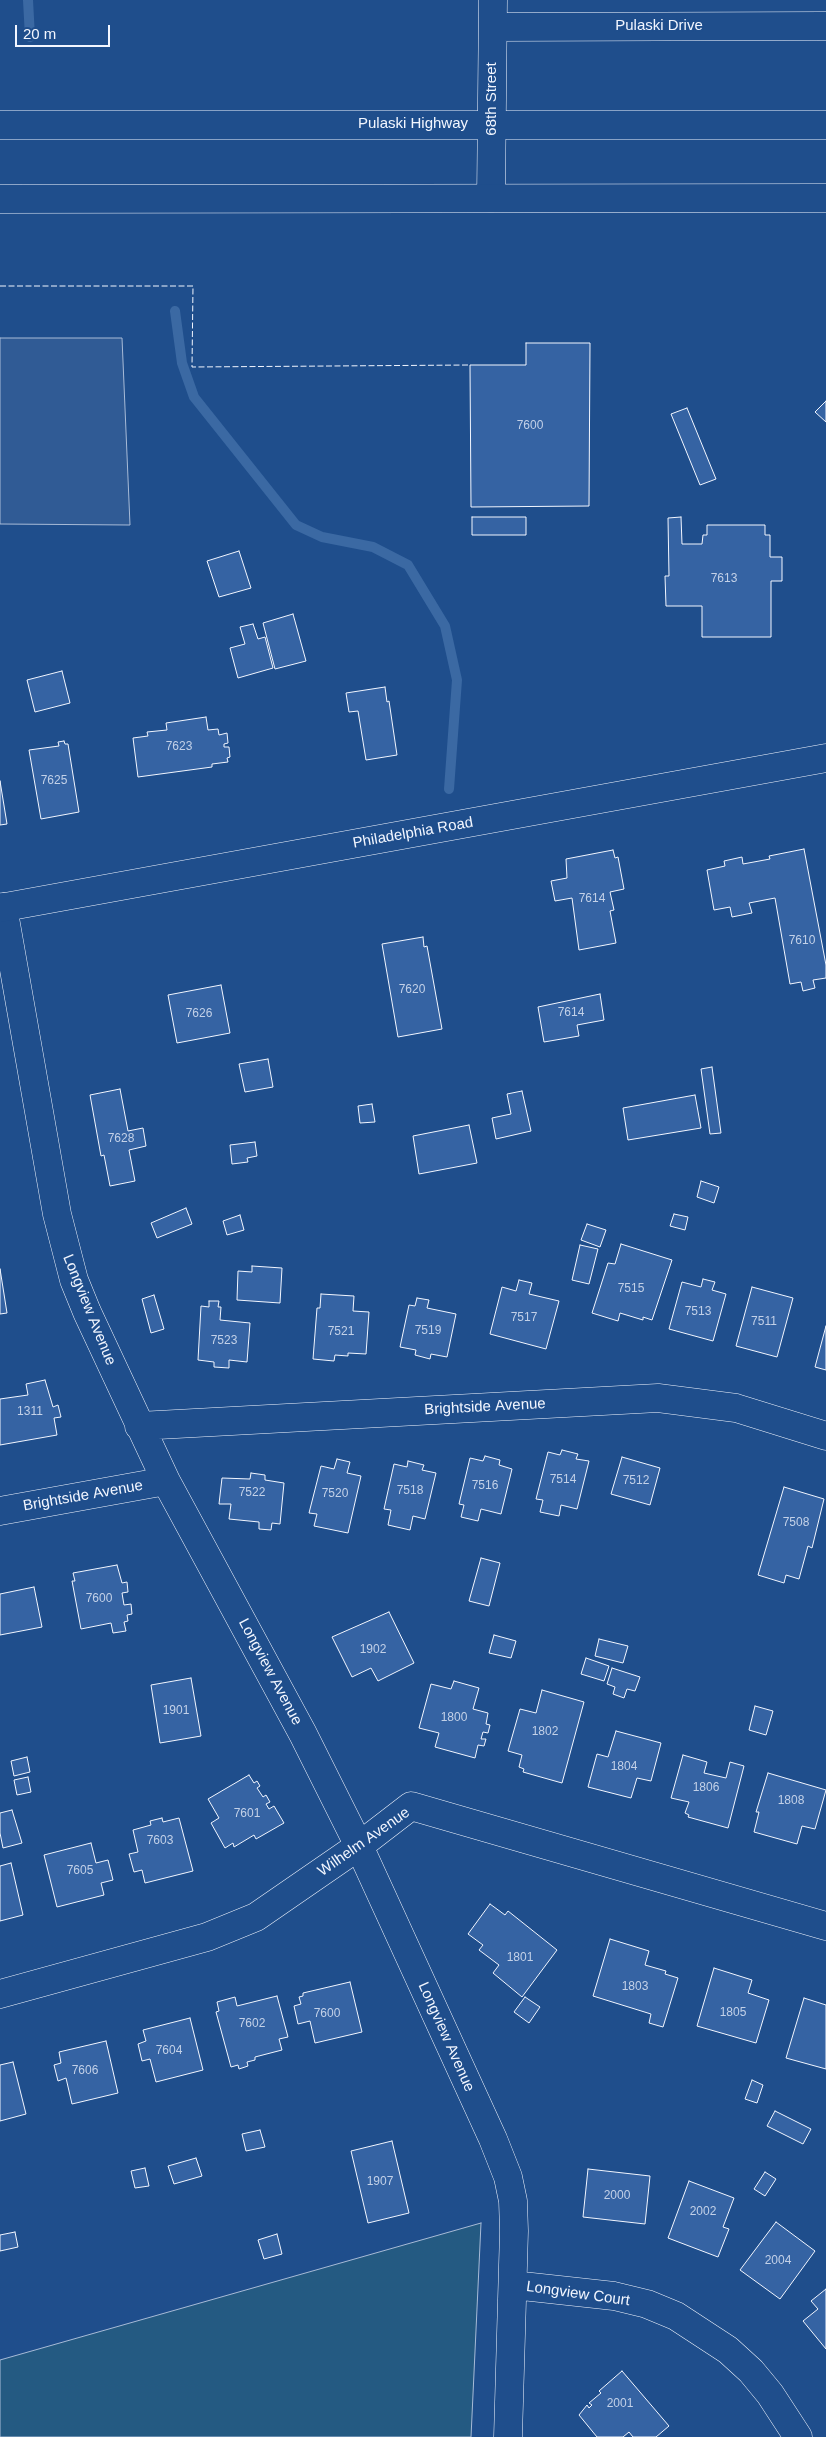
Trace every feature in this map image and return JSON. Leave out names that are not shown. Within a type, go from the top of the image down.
[{"type":"main road","name":"68th Street","points":[[491,198],[493,0]]},
{"type":"main road","name":"Pulaski Drive","points":[[493,27],[826,26]]},
{"type":"main road","name":"Pulaski Highway","points":[[0,125],[826,124]]},
{"type":"main road","points":[[0,198],[826,198]]},
{"type":"main road","name":"Philadelphia Road","points":[[2,907],[826,758]]},
{"type":"main road","name":"Longview Avenue","points":[[2,907],[57,1214],[65,1248],[87,1312],[166,1481],[307,1741],[359,1846],[493,2139],[508,2177],[513,2201],[513,2285],[508,2437]]},
{"type":"main road","name":"Brightside Avenue","points":[[139,1426],[658,1398],[736,1408],[826,1436]]},
{"type":"main road","name":"Brightside Avenue","points":[[0,1512],[166,1481]]},
{"type":"main road","name":"Wilhelm Avenue","points":[[0,1994],[207,1937],[248,1920],[359,1846],[411,1806],[826,1926]]},
{"type":"main road","name":"Longview Court","points":[[513,2285],[614,2296],[646,2304],[676,2316],[728,2350],[751,2371],[770,2394],[798,2437]]},
{"type":"shaded area","points":[[0,338],[122,338],[130,525],[0,524]]},
{"type":"shaded area","points":[[481,2223],[471,2437],[0,2437],[0,2360]]},
{"type":"building","points":[[526,343],[590,343],[589,506],[471,507],[470,365],[526,365]]},
{"type":"building","points":[[826,401],[826,422],[815,412]]},
{"type":"building","points":[[687,408],[716,479],[700,485],[671,414]]},
{"type":"building","points":[[472,517],[526,517],[526,535],[472,535]]},
{"type":"building","points":[[681,517],[682,544],[702,544],[703,535],[707,535],[707,525],[765,525],[765,535],[770,535],[770,557],[782,557],[782,581],[771,581],[771,637],[702,637],[702,606],[666,606],[665,576],[669,576],[668,518]]},
{"type":"building","points":[[239,551],[251,588],[219,597],[207,561]]},
{"type":"building","points":[[293,614],[306,661],[275,669],[263,623]]},
{"type":"building","points":[[253,624],[258,639],[265,637],[273,668],[238,678],[230,648],[245,644],[240,627]]},
{"type":"building","points":[[62,671],[70,703],[35,712],[27,680]]},
{"type":"building","points":[[385,687],[387,702],[389,701],[397,755],[366,760],[358,711],[349,712],[346,693]]},
{"type":"building","points":[[206,717],[208,730],[218,729],[219,735],[227,733],[228,743],[224,744],[224,747],[229,747],[230,757],[227,758],[228,762],[212,764],[212,767],[138,777],[133,738],[148,736],[147,732],[167,730],[166,723]]},
{"type":"building","points":[[64,741],[65,744],[68,744],[79,812],[41,819],[29,750],[59,746],[58,742]]},
{"type":"building","points":[[0,781],[7,824],[0,825]]},
{"type":"building","points":[[804,849],[826,965],[826,978],[813,980],[815,988],[803,991],[801,982],[790,984],[775,898],[749,903],[752,913],[732,917],[730,907],[714,910],[707,870],[725,866],[724,861],[742,857],[743,864],[770,859],[769,856]]},
{"type":"building","points":[[613,850],[615,858],[618,857],[624,889],[610,892],[614,910],[610,911],[616,943],[579,950],[572,898],[555,901],[551,881],[567,878],[566,859]]},
{"type":"building","points":[[423,937],[424,947],[427,946],[442,1029],[398,1037],[382,944]]},
{"type":"building","points":[[221,985],[230,1033],[177,1043],[168,995]]},
{"type":"building","points":[[600,994],[604,1020],[577,1025],[579,1036],[544,1042],[538,1007]]},
{"type":"building","points":[[268,1059],[273,1087],[245,1092],[239,1064]]},
{"type":"building","points":[[712,1067],[721,1133],[710,1134],[701,1069]]},
{"type":"building","points":[[120,1089],[128,1131],[143,1128],[146,1146],[129,1150],[135,1181],[110,1186],[104,1155],[101,1156],[90,1095]]},
{"type":"building","points":[[522,1091],[531,1131],[496,1139],[492,1118],[511,1114],[507,1094]]},
{"type":"building","points":[[695,1095],[701,1128],[628,1140],[623,1108]]},
{"type":"building","points":[[372,1104],[375,1122],[360,1123],[358,1106]]},
{"type":"building","points":[[469,1125],[477,1163],[419,1174],[413,1136]]},
{"type":"building","points":[[255,1142],[257,1156],[247,1158],[248,1162],[232,1164],[230,1145]]},
{"type":"building","points":[[701,1181],[719,1187],[714,1203],[697,1197]]},
{"type":"building","points":[[186,1208],[192,1224],[157,1238],[151,1223]]},
{"type":"building","points":[[674,1214],[688,1217],[685,1230],[670,1226]]},
{"type":"building","points":[[240,1215],[244,1230],[227,1235],[223,1221]]},
{"type":"building","points":[[587,1224],[606,1230],[600,1247],[581,1240]]},
{"type":"building","points":[[621,1244],[672,1260],[652,1320],[643,1317],[643,1320],[620,1313],[618,1321],[592,1313],[608,1263],[615,1264]]},
{"type":"building","points":[[580,1245],[598,1249],[589,1284],[572,1280]]},
{"type":"building","points":[[252,1266],[282,1268],[280,1303],[237,1300],[238,1271],[252,1272]]},
{"type":"building","points":[[0,1269],[7,1313],[0,1314]]},
{"type":"building","points":[[703,1279],[715,1282],[712,1290],[726,1294],[713,1341],[669,1329],[682,1282],[701,1287]]},
{"type":"building","points":[[519,1280],[532,1283],[529,1294],[559,1301],[546,1349],[490,1334],[502,1287],[516,1291]]},
{"type":"building","points":[[752,1287],[793,1298],[777,1357],[736,1346]]},
{"type":"building","points":[[321,1294],[354,1296],[353,1311],[369,1312],[366,1354],[348,1353],[348,1356],[335,1355],[334,1361],[313,1359],[317,1308],[320,1308]]},
{"type":"building","points":[[154,1295],[164,1329],[151,1333],[142,1299]]},
{"type":"building","points":[[417,1298],[429,1300],[427,1308],[456,1314],[447,1357],[431,1354],[430,1359],[415,1355],[416,1350],[400,1347],[409,1305],[415,1306]]},
{"type":"building","points":[[209,1301],[219,1301],[218,1307],[221,1307],[220,1320],[250,1323],[247,1362],[229,1360],[229,1368],[214,1367],[214,1362],[198,1360],[201,1306],[209,1307]]},
{"type":"building","points":[[826,1326],[826,1370],[815,1367]]},
{"type":"building","points":[[45,1380],[53,1407],[58,1405],[61,1417],[54,1418],[57,1435],[0,1445],[0,1399],[28,1395],[26,1384]]},
{"type":"building","points":[[562,1450],[578,1454],[576,1459],[589,1461],[577,1509],[561,1505],[559,1516],[540,1512],[543,1500],[536,1499],[548,1452],[560,1455]]},
{"type":"building","points":[[485,1456],[500,1460],[499,1465],[512,1469],[501,1514],[481,1509],[478,1521],[461,1517],[464,1505],[459,1504],[470,1458],[483,1461]]},
{"type":"building","points":[[622,1457],[660,1468],[650,1505],[611,1494]]},
{"type":"building","points":[[337,1459],[350,1462],[347,1473],[361,1476],[348,1533],[314,1526],[317,1514],[309,1513],[321,1466],[334,1469]]},
{"type":"building","points":[[408,1461],[424,1465],[422,1470],[436,1473],[425,1519],[413,1516],[410,1530],[388,1525],[391,1510],[384,1509],[394,1464],[407,1467]]},
{"type":"building","points":[[251,1473],[265,1475],[265,1480],[284,1483],[280,1524],[272,1523],[271,1530],[259,1529],[259,1522],[229,1519],[231,1504],[219,1504],[222,1478],[250,1479]]},
{"type":"building","points":[[784,1487],[824,1499],[812,1548],[808,1546],[799,1579],[786,1575],[784,1583],[758,1575]]},
{"type":"building","points":[[481,1558],[500,1563],[489,1606],[469,1601]]},
{"type":"building","points":[[117,1565],[122,1583],[127,1582],[128,1592],[122,1593],[124,1605],[131,1604],[132,1614],[127,1615],[128,1621],[124,1622],[126,1631],[113,1633],[111,1623],[81,1629],[72,1581],[75,1581],[73,1573]]},
{"type":"building","points":[[34,1587],[42,1627],[0,1635],[0,1594]]},
{"type":"building","points":[[389,1612],[414,1663],[378,1681],[371,1668],[352,1677],[332,1637]]},
{"type":"building","points":[[494,1635],[516,1641],[511,1658],[489,1653]]},
{"type":"building","points":[[599,1639],[628,1646],[623,1663],[595,1656]]},
{"type":"building","points":[[586,1658],[609,1666],[604,1681],[581,1674]]},
{"type":"building","points":[[612,1668],[640,1677],[635,1691],[627,1689],[624,1698],[613,1694],[615,1687],[607,1684]]},
{"type":"building","points":[[191,1678],[201,1736],[160,1743],[151,1685]]},
{"type":"building","points":[[454,1681],[479,1688],[473,1709],[488,1713],[486,1724],[490,1725],[488,1733],[483,1732],[481,1739],[486,1739],[484,1746],[478,1745],[475,1758],[435,1747],[439,1733],[419,1728],[431,1684],[451,1689]]},
{"type":"building","points":[[542,1690],[584,1702],[562,1783],[523,1772],[524,1769],[519,1767],[522,1755],[508,1751],[520,1709],[536,1713]]},
{"type":"building","points":[[755,1706],[773,1711],[766,1735],[749,1730]]},
{"type":"building","points":[[616,1731],[661,1743],[651,1781],[637,1778],[631,1798],[588,1787],[597,1754],[608,1757]]},
{"type":"building","points":[[683,1755],[707,1762],[704,1773],[726,1778],[730,1762],[744,1766],[728,1828],[688,1817],[689,1815],[685,1813],[689,1802],[671,1798]]},
{"type":"building","points":[[27,1757],[30,1772],[14,1776],[11,1761]]},
{"type":"building","points":[[768,1773],[826,1790],[815,1829],[802,1826],[797,1844],[754,1832],[759,1812],[756,1812]]},
{"type":"building","points":[[249,1775],[254,1783],[257,1781],[260,1786],[257,1788],[263,1797],[266,1795],[270,1802],[266,1804],[269,1809],[274,1806],[284,1823],[256,1839],[254,1835],[234,1847],[233,1843],[225,1848],[211,1823],[219,1818],[208,1799]]},
{"type":"building","points":[[28,1777],[31,1792],[17,1795],[14,1780]]},
{"type":"building","points":[[12,1810],[22,1843],[3,1848],[0,1833],[0,1813]]},
{"type":"building","points":[[162,1818],[163,1822],[179,1818],[193,1871],[145,1883],[142,1870],[134,1872],[129,1854],[138,1852],[133,1830],[151,1825],[150,1821]]},
{"type":"building","points":[[91,1843],[96,1863],[108,1860],[113,1880],[101,1883],[104,1895],[57,1907],[44,1855]]},
{"type":"building","points":[[11,1863],[23,1915],[0,1921],[0,1866]]},
{"type":"building","points":[[490,1904],[505,1915],[508,1911],[557,1950],[522,1997],[493,1973],[499,1965],[479,1950],[483,1945],[468,1934]]},
{"type":"building","points":[[610,1939],[649,1951],[645,1965],[666,1971],[665,1974],[678,1978],[663,2027],[649,2023],[651,2014],[593,1996]]},
{"type":"building","points":[[714,1968],[752,1980],[748,1993],[769,2000],[756,2043],[697,2026]]},
{"type":"building","points":[[350,1982],[362,2032],[315,2043],[310,2021],[298,2024],[294,2006],[301,2004],[299,1997],[303,1996],[303,1993]]},
{"type":"building","points":[[277,1996],[288,2037],[279,2039],[282,2050],[255,2057],[255,2060],[247,2062],[248,2066],[239,2069],[238,2065],[231,2067],[216,2012],[219,2011],[217,2002],[235,1997],[237,2006]]},
{"type":"building","points":[[525,1997],[540,2007],[529,2023],[514,2012]]},
{"type":"building","points":[[804,1998],[826,2005],[826,2069],[786,2058]]},
{"type":"building","points":[[190,2018],[203,2070],[156,2082],[150,2059],[142,2061],[138,2044],[146,2041],[143,2030]]},
{"type":"building","points":[[106,2041],[118,2093],[72,2104],[66,2078],[58,2081],[54,2065],[61,2063],[59,2052]]},
{"type":"building","points":[[13,2062],[26,2114],[0,2121],[0,2065]]},
{"type":"building","points":[[752,2080],[763,2085],[757,2103],[745,2099]]},
{"type":"building","points":[[775,2111],[811,2129],[803,2144],[767,2126]]},
{"type":"building","points":[[260,2130],[265,2147],[246,2151],[242,2134]]},
{"type":"building","points":[[392,2141],[409,2213],[368,2223],[351,2151]]},
{"type":"building","points":[[196,2158],[202,2176],[174,2184],[168,2166]]},
{"type":"building","points":[[145,2168],[149,2186],[135,2188],[131,2171]]},
{"type":"building","points":[[588,2169],[650,2176],[645,2224],[583,2217]]},
{"type":"building","points":[[765,2172],[776,2179],[765,2196],[754,2189]]},
{"type":"building","points":[[689,2181],[734,2198],[723,2227],[729,2229],[718,2257],[668,2238]]},
{"type":"building","points":[[776,2222],[815,2251],[780,2299],[740,2270]]},
{"type":"building","points":[[15,2232],[18,2247],[0,2251],[0,2235]]},
{"type":"building","points":[[277,2234],[282,2254],[264,2259],[258,2240]]},
{"type":"building","points":[[826,2289],[826,2349],[803,2321],[818,2309],[811,2301]]},
{"type":"building","points":[[622,2371],[669,2426],[656,2437],[633,2437],[629,2432],[623,2437],[597,2437],[579,2415],[587,2405],[589,2408],[592,2405],[589,2403],[601,2393],[599,2391]]},
{"type":"waterway","points":[[28,0],[30,37]]},
{"type":"waterway","points":[[175,311],[182,363],[194,397],[296,525],[322,537],[373,547],[408,565],[445,626],[457,680],[449,789]]},
{"type":"fence","points":[[0,286],[193,286],[192,367],[470,365]]}]
